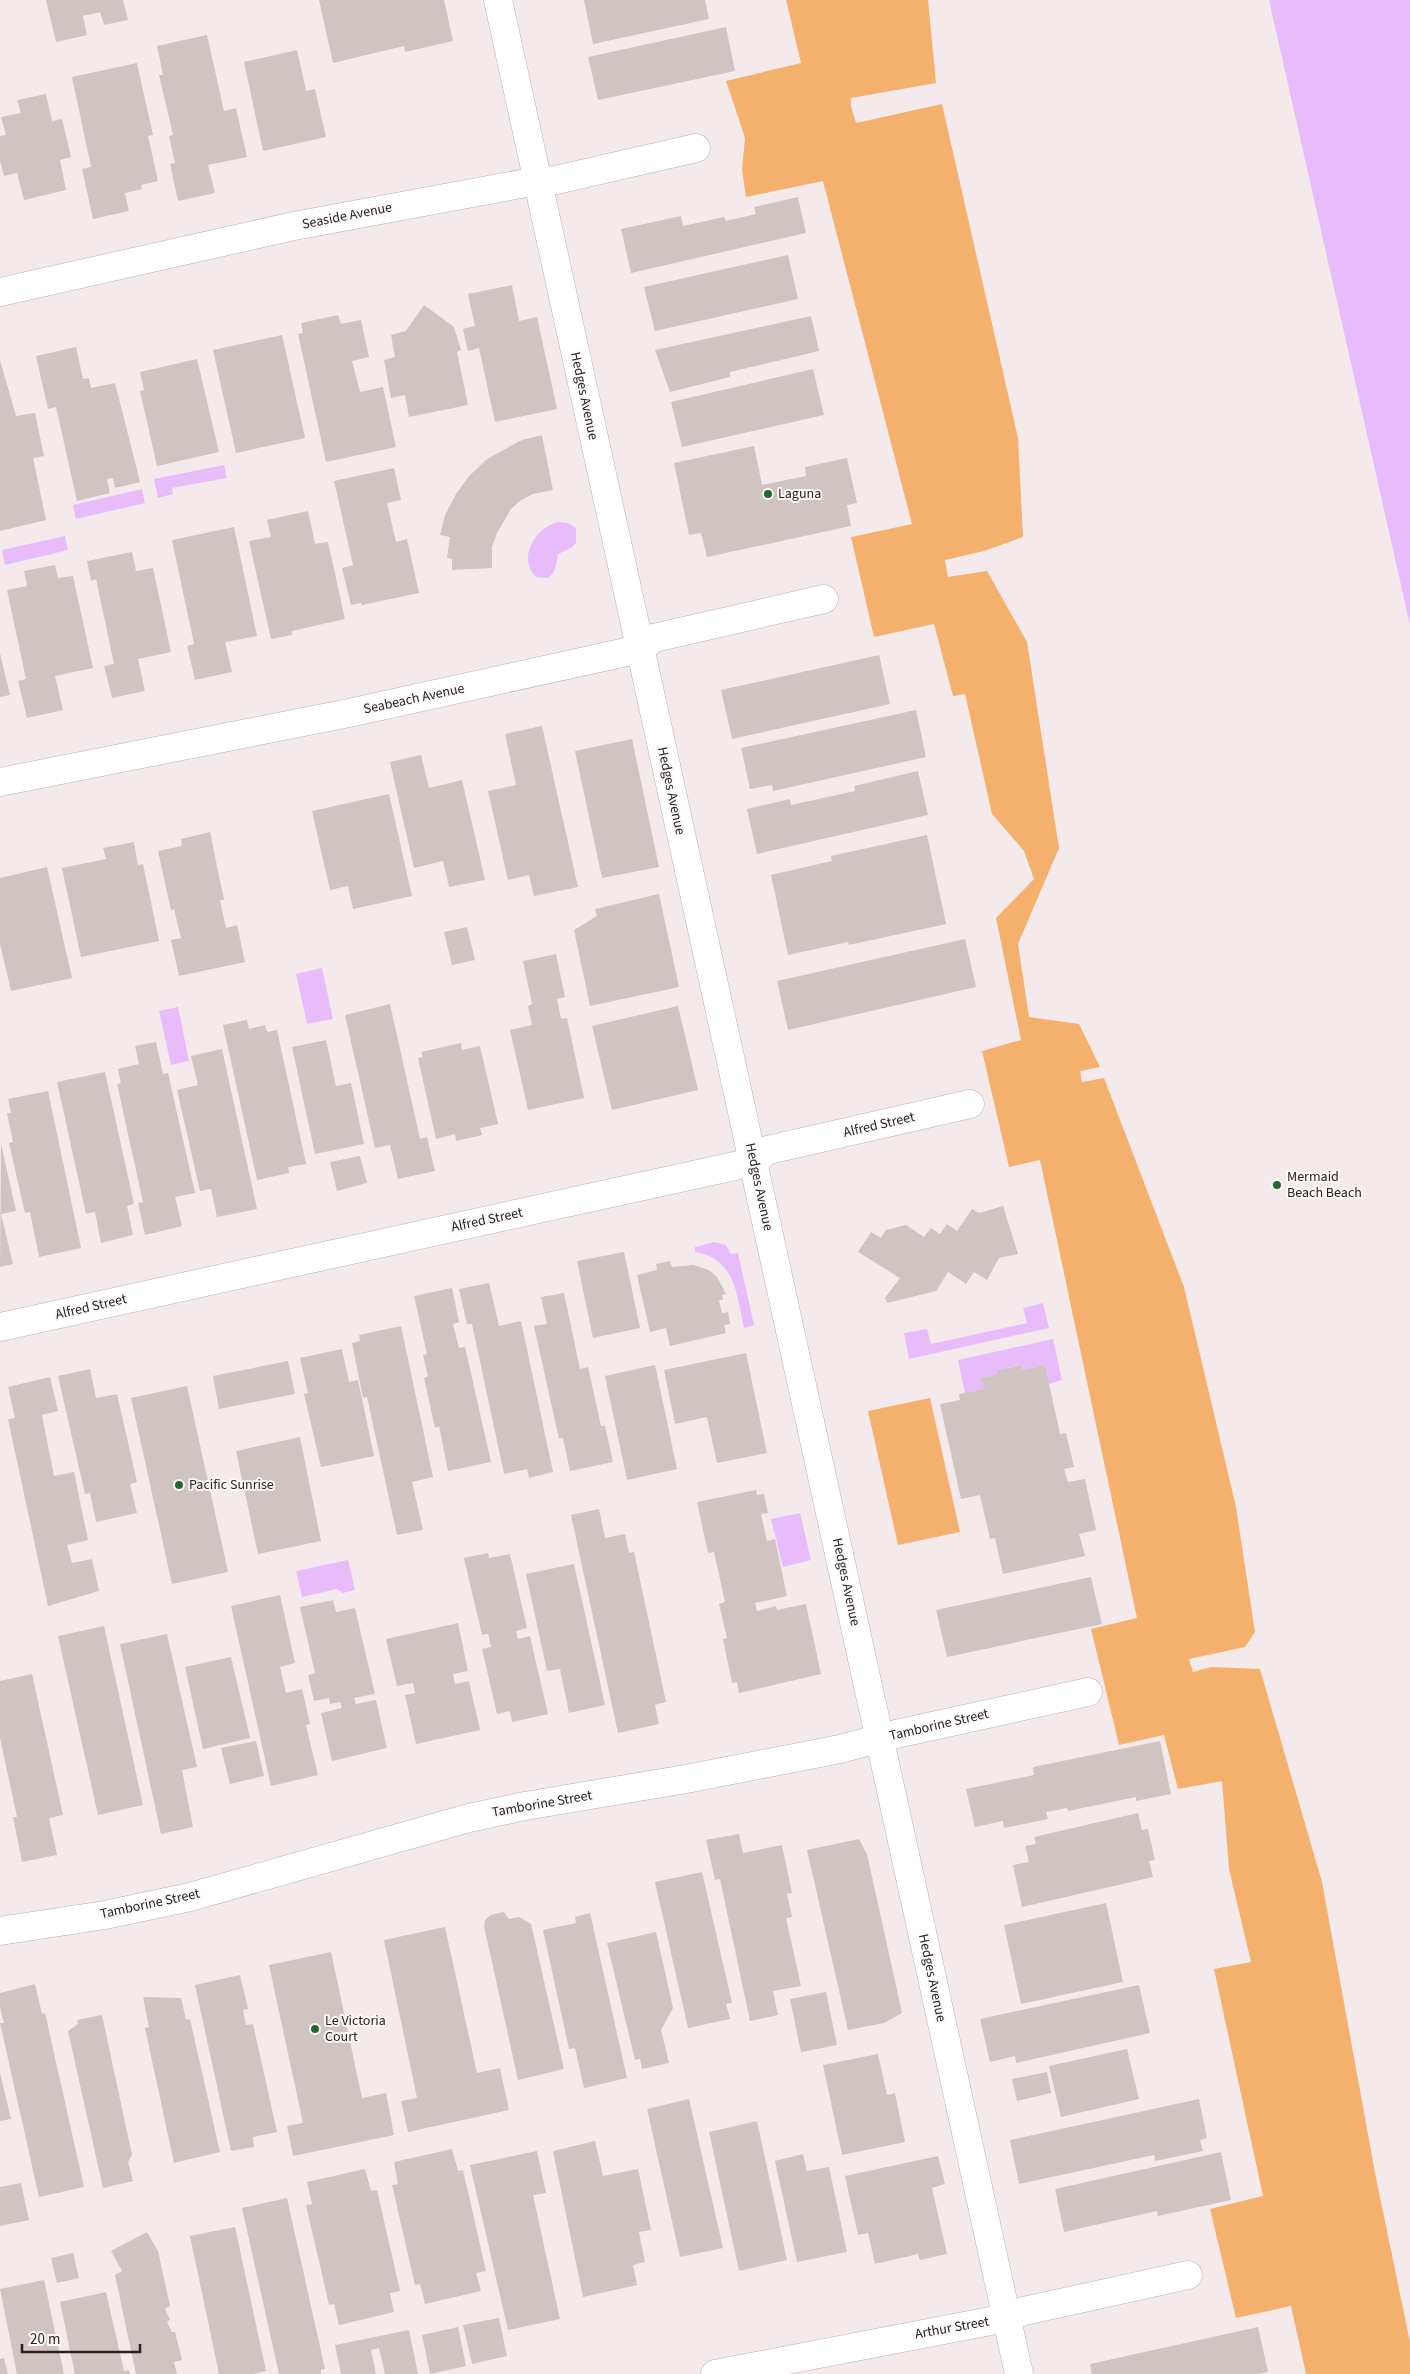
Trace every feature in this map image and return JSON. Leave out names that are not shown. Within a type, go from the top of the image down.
[{"type":"street","name":"Hedges Avenue","points":[[498,0],[881,1739],[1018,2374]]},
{"type":"street","name":"Seaside Avenue","points":[[0,292],[294,226],[537,181],[568,178],[696,148]]},
{"type":"street","name":"Seabeach Avenue","points":[[0,782],[349,713],[640,649],[654,638],[824,599]]},
{"type":"street","name":"Alfred Street","points":[[0,1327],[753,1162],[768,1150],[970,1104]]},
{"type":"street","name":"Tamborine Street","points":[[0,1931],[105,1915],[190,1897],[478,1816],[525,1806],[686,1779],[881,1739],[1088,1692]]},
{"type":"street","name":"Arthur Street","points":[[715,2374],[1006,2318],[1024,2311],[1188,2275]]},
{"type":"shaded area","points":[[786,0],[928,0],[936,83],[851,98],[851,106],[856,123],[942,104],[1018,438],[1023,537],[984,551],[945,560],[948,577],[987,571],[1027,642],[1059,848],[1018,944],[1029,1017],[1079,1024],[1100,1067],[1080,1071],[1082,1082],[1104,1078],[1184,1287],[1236,1507],[1255,1632],[1245,1647],[1189,1659],[1193,1672],[1211,1667],[1260,1669],[1322,1882],[1376,2178],[1410,2342],[1410,2374],[1306,2374],[1291,2306],[1236,2318],[1210,2209],[1263,2196],[1214,1969],[1251,1962],[1229,1869],[1222,1781],[1178,1789],[1164,1735],[1119,1745],[1091,1629],[1137,1618],[1040,1160],[1009,1167],[982,1051],[1021,1040],[996,918],[1034,879],[1024,851],[992,814],[965,694],[953,696],[934,624],[874,637],[851,537],[912,524],[823,181],[746,197],[742,170],[745,138],[726,81],[801,63]]},
{"type":"shaded area","points":[[1269,0],[1410,0],[1410,625]]},
{"type":"shaded area","points":[[224,465],[227,478],[172,488],[173,494],[158,498],[154,479]]},
{"type":"shaded area","points":[[142,489],[145,503],[76,519],[73,505]]},
{"type":"shaded area","points":[[557,522],[568,523],[576,528],[576,543],[571,548],[558,554],[555,570],[548,578],[536,577],[528,561],[531,545],[542,531]]},
{"type":"shaded area","points":[[65,536],[68,550],[5,565],[2,550]]},
{"type":"shaded area","points":[[322,968],[333,1019],[307,1024],[296,974]]},
{"type":"shaded area","points":[[178,1007],[189,1061],[171,1065],[159,1011]]},
{"type":"shaded area","points":[[714,1242],[726,1245],[731,1254],[738,1253],[754,1325],[744,1328],[736,1291],[726,1270],[719,1262],[695,1252],[695,1247]]},
{"type":"shaded area","points":[[1043,1303],[1049,1328],[909,1359],[904,1333],[927,1329],[931,1344],[1027,1323],[1023,1308]]},
{"type":"shaded area","points":[[1053,1339],[1062,1380],[1049,1384],[1045,1365],[1022,1370],[1020,1365],[998,1370],[998,1374],[982,1378],[984,1389],[965,1393],[958,1360]]},
{"type":"shaded area","points":[[930,1398],[960,1532],[898,1545],[868,1411]]},
{"type":"shaded area","points":[[800,1513],[811,1560],[783,1567],[771,1519]]},
{"type":"shaded area","points":[[348,1560],[355,1590],[343,1593],[337,1589],[302,1597],[296,1571]]},
{"type":"building","points":[[46,0],[123,0],[128,20],[104,25],[100,12],[83,16],[87,35],[56,42]]},
{"type":"building","points":[[319,0],[444,0],[453,41],[405,52],[404,46],[333,63]]},
{"type":"building","points":[[584,0],[705,0],[709,19],[593,44]]},
{"type":"building","points":[[726,27],[735,71],[598,100],[588,57]]},
{"type":"building","points":[[207,35],[224,111],[236,108],[247,157],[208,165],[215,193],[178,201],[170,164],[175,163],[169,136],[173,135],[159,75],[163,75],[157,46]]},
{"type":"building","points":[[297,50],[306,91],[315,89],[326,137],[263,151],[244,62]]},
{"type":"building","points":[[137,63],[153,135],[148,136],[158,181],[141,185],[142,189],[125,193],[129,211],[93,219],[82,169],[91,167],[72,77]]},
{"type":"building","points":[[46,94],[52,121],[62,119],[71,157],[60,160],[66,190],[24,200],[17,173],[4,176],[0,161],[0,136],[6,135],[1,117],[21,113],[17,100]]},
{"type":"building","points":[[798,197],[806,233],[631,273],[621,229],[681,216],[683,226],[724,217],[726,221],[756,214],[754,207]]},
{"type":"building","points":[[788,255],[798,299],[655,331],[644,287]]},
{"type":"building","points":[[512,285],[519,321],[537,317],[557,409],[495,422],[479,348],[468,351],[463,329],[475,326],[468,294]]},
{"type":"building","points":[[424,305],[454,327],[461,350],[457,352],[468,405],[409,417],[405,395],[391,398],[384,360],[395,357],[391,335],[406,331]]},
{"type":"building","points":[[338,315],[341,324],[361,320],[369,357],[352,361],[360,392],[383,387],[396,447],[326,462],[298,334],[303,333],[301,323]]},
{"type":"building","points":[[811,316],[819,351],[730,372],[730,377],[670,392],[655,350]]},
{"type":"building","points":[[282,335],[305,438],[236,453],[213,350]]},
{"type":"building","points":[[76,347],[83,379],[89,378],[91,388],[115,383],[140,482],[115,488],[113,478],[107,479],[110,493],[77,501],[56,407],[48,409],[36,356]]},
{"type":"building","points":[[197,359],[219,452],[157,466],[140,391],[144,390],[140,372]]},
{"type":"building","points":[[0,360],[16,416],[35,413],[44,456],[33,458],[46,520],[0,531]]},
{"type":"building","points":[[813,369],[824,415],[682,447],[671,402]]},
{"type":"building","points":[[542,435],[553,490],[533,494],[521,500],[511,509],[497,533],[492,547],[492,568],[452,570],[452,559],[447,558],[450,537],[440,535],[445,515],[456,494],[469,476],[487,459],[522,440]]},
{"type":"building","name":"Laguna","points":[[754,446],[762,485],[806,476],[805,467],[847,458],[857,503],[847,505],[851,526],[707,557],[701,533],[689,535],[674,463]]},
{"type":"building","points":[[394,468],[401,500],[387,503],[396,542],[407,539],[419,593],[362,605],[361,603],[351,605],[342,568],[353,565],[334,481]]},
{"type":"building","points":[[308,511],[315,544],[328,542],[345,619],[292,631],[292,635],[271,639],[249,541],[271,537],[267,520]]},
{"type":"building","points":[[234,527],[257,636],[225,642],[232,672],[195,680],[187,646],[194,644],[172,540]]},
{"type":"building","points":[[132,552],[136,571],[153,568],[171,652],[138,659],[145,691],[112,698],[104,666],[114,664],[96,579],[91,581],[87,561]]},
{"type":"building","points":[[55,565],[58,578],[73,576],[93,668],[55,676],[63,710],[27,718],[18,681],[26,679],[7,590],[27,586],[24,571]]},
{"type":"building","points":[[0,653],[10,695],[0,697]]},
{"type":"building","points":[[879,655],[890,704],[732,739],[721,690]]},
{"type":"building","points":[[916,710],[926,757],[773,791],[772,785],[750,789],[741,748]]},
{"type":"building","points":[[542,726],[578,887],[534,896],[529,875],[508,880],[488,791],[516,785],[505,734]]},
{"type":"building","points":[[632,739],[659,867],[602,878],[575,751]]},
{"type":"building","points":[[421,755],[429,788],[462,780],[485,880],[449,887],[443,861],[414,868],[390,762]]},
{"type":"building","points":[[918,771],[928,815],[757,854],[747,809],[790,799],[791,805],[855,791],[854,786]]},
{"type":"building","points":[[389,794],[412,896],[353,909],[348,886],[330,890],[312,811]]},
{"type":"building","points":[[210,832],[224,900],[220,900],[226,928],[237,925],[245,962],[179,976],[171,940],[181,938],[174,909],[171,910],[158,851],[182,846],[181,839]]},
{"type":"building","points":[[927,835],[946,924],[849,945],[848,942],[788,955],[771,875],[832,861],[831,856]]},
{"type":"building","points":[[134,842],[138,865],[143,864],[159,941],[81,957],[62,868],[106,859],[103,848]]},
{"type":"building","points":[[47,867],[72,978],[11,991],[0,944],[0,878]]},
{"type":"building","points":[[659,894],[679,987],[590,1006],[574,930],[597,916],[595,909]]},
{"type":"building","points":[[467,927],[475,960],[452,965],[444,932]]},
{"type":"building","points":[[965,939],[976,987],[788,1030],[777,981]]},
{"type":"building","points":[[556,954],[565,997],[557,999],[561,1019],[567,1018],[584,1098],[528,1110],[510,1030],[532,1025],[528,1006],[532,1004],[523,961]]},
{"type":"building","points":[[390,1004],[420,1139],[427,1137],[435,1171],[398,1179],[390,1145],[375,1148],[345,1015]]},
{"type":"building","points":[[678,1006],[698,1090],[612,1110],[592,1026]]},
{"type":"building","points":[[247,1020],[249,1029],[265,1025],[267,1032],[277,1030],[306,1164],[288,1167],[289,1173],[257,1180],[223,1025]]},
{"type":"building","points":[[326,1040],[336,1086],[351,1083],[364,1144],[315,1154],[292,1047]]},
{"type":"building","points":[[156,1042],[163,1074],[168,1073],[195,1193],[175,1197],[182,1226],[145,1235],[138,1203],[143,1202],[117,1084],[121,1083],[118,1069],[139,1064],[135,1046]]},
{"type":"building","points":[[461,1043],[462,1050],[480,1046],[498,1124],[480,1128],[482,1135],[456,1141],[455,1134],[436,1139],[418,1058],[423,1057],[421,1052]]},
{"type":"building","points":[[222,1049],[257,1209],[217,1217],[211,1189],[200,1191],[177,1090],[198,1085],[191,1056]]},
{"type":"building","points":[[105,1072],[134,1204],[127,1206],[133,1235],[101,1243],[95,1212],[86,1214],[57,1082]]},
{"type":"building","points":[[48,1091],[81,1248],[39,1257],[30,1212],[25,1213],[9,1143],[13,1142],[7,1113],[11,1113],[8,1099]]},
{"type":"building","points":[[1,1144],[16,1211],[1,1214],[13,1264],[0,1267]]},
{"type":"building","points":[[360,1156],[367,1183],[337,1191],[330,1162]]},
{"type":"building","points":[[1003,1206],[1018,1254],[999,1258],[987,1280],[974,1272],[966,1284],[948,1272],[936,1291],[887,1303],[885,1298],[900,1278],[858,1252],[871,1232],[881,1238],[886,1230],[906,1225],[924,1237],[931,1228],[940,1234],[947,1224],[957,1231],[972,1209],[979,1213]]},
{"type":"building","points":[[624,1252],[640,1328],[593,1338],[577,1261]]},
{"type":"building","points":[[670,1261],[672,1267],[693,1265],[709,1270],[717,1277],[726,1294],[722,1295],[723,1300],[719,1300],[722,1313],[728,1312],[730,1324],[724,1325],[726,1333],[670,1346],[666,1328],[650,1332],[637,1275],[657,1270],[656,1264]]},
{"type":"building","points":[[489,1283],[499,1326],[521,1321],[553,1472],[529,1478],[527,1469],[504,1474],[472,1324],[467,1324],[459,1289]]},
{"type":"building","points":[[452,1288],[459,1322],[453,1324],[459,1348],[465,1347],[491,1462],[448,1471],[439,1426],[435,1428],[424,1378],[428,1376],[423,1355],[427,1354],[414,1296]]},
{"type":"building","points":[[564,1293],[580,1369],[588,1367],[601,1426],[605,1426],[613,1462],[570,1471],[563,1438],[559,1439],[534,1326],[547,1324],[541,1297]]},
{"type":"building","points":[[401,1326],[433,1477],[412,1482],[423,1530],[397,1535],[367,1397],[363,1398],[352,1343],[360,1341],[359,1335]]},
{"type":"building","points":[[342,1349],[349,1382],[358,1380],[374,1456],[321,1467],[304,1394],[308,1393],[300,1358]]},
{"type":"building","points":[[746,1353],[767,1453],[717,1463],[707,1417],[675,1424],[664,1370]]},
{"type":"building","points":[[288,1361],[295,1394],[219,1409],[213,1376]]},
{"type":"building","points":[[655,1365],[677,1469],[627,1480],[605,1376]]},
{"type":"building","points":[[1021,1365],[1022,1370],[1045,1365],[1060,1434],[1066,1433],[1074,1467],[1064,1469],[1068,1482],[1085,1479],[1096,1530],[1079,1534],[1085,1556],[1003,1574],[995,1538],[990,1539],[980,1495],[961,1499],[940,1404],[960,1400],[959,1394],[984,1389],[981,1378],[998,1374],[998,1370]]},
{"type":"building","points":[[90,1369],[96,1398],[117,1394],[137,1482],[130,1484],[137,1513],[96,1522],[90,1493],[85,1494],[58,1376]]},
{"type":"building","points":[[50,1377],[58,1411],[42,1415],[54,1476],[74,1472],[88,1540],[67,1545],[72,1563],[92,1559],[99,1591],[48,1606],[8,1419],[15,1418],[8,1387]]},
{"type":"building","name":"Pacific Sunrise","points":[[187,1386],[228,1572],[172,1584],[131,1398]]},
{"type":"building","points":[[300,1437],[321,1541],[258,1554],[236,1451]]},
{"type":"building","points":[[756,1490],[757,1495],[764,1494],[768,1513],[761,1514],[767,1541],[775,1539],[787,1596],[755,1603],[757,1611],[776,1606],[777,1610],[806,1604],[821,1674],[739,1693],[737,1682],[732,1683],[723,1639],[727,1638],[719,1604],[725,1602],[714,1552],[708,1553],[697,1502]]},
{"type":"building","points":[[599,1509],[605,1538],[625,1534],[629,1553],[634,1552],[666,1702],[655,1705],[659,1724],[618,1733],[571,1515]]},
{"type":"building","points":[[488,1553],[489,1558],[510,1554],[527,1628],[516,1631],[518,1639],[530,1636],[548,1714],[512,1722],[510,1711],[497,1714],[482,1649],[491,1647],[488,1634],[482,1635],[464,1558]]},
{"type":"building","points":[[574,1564],[605,1705],[569,1713],[560,1669],[547,1671],[526,1574]]},
{"type":"building","points":[[1091,1577],[1102,1624],[947,1657],[936,1610]]},
{"type":"building","points":[[280,1595],[295,1663],[280,1667],[286,1693],[302,1689],[310,1724],[306,1725],[318,1775],[271,1786],[231,1606]]},
{"type":"building","points":[[333,1600],[336,1612],[355,1608],[375,1694],[354,1698],[356,1704],[376,1700],[387,1748],[332,1761],[321,1713],[342,1708],[340,1702],[330,1704],[329,1698],[314,1701],[308,1675],[315,1673],[300,1607]]},
{"type":"building","points":[[458,1623],[468,1671],[453,1674],[455,1684],[469,1681],[480,1730],[416,1744],[405,1695],[415,1693],[413,1683],[397,1686],[386,1639]]},
{"type":"building","points":[[104,1626],[143,1805],[98,1815],[58,1636]]},
{"type":"building","points":[[167,1634],[197,1767],[182,1770],[193,1827],[161,1834],[120,1644]]},
{"type":"building","points":[[231,1657],[250,1738],[203,1749],[185,1667]]},
{"type":"building","points":[[32,1674],[63,1815],[49,1818],[57,1855],[22,1862],[13,1817],[17,1817],[0,1738],[0,1681]]},
{"type":"building","points":[[256,1741],[264,1776],[230,1784],[221,1748]]},
{"type":"building","points":[[1160,1741],[1171,1794],[1136,1801],[1136,1797],[1068,1811],[1067,1808],[1046,1812],[1048,1819],[1004,1828],[1003,1821],[975,1827],[966,1789],[1034,1775],[1033,1767]]},
{"type":"building","points":[[1138,1813],[1142,1830],[1148,1829],[1155,1860],[1149,1861],[1153,1877],[1022,1907],[1013,1865],[1029,1862],[1025,1846],[1036,1844],[1034,1837]]},
{"type":"building","points":[[739,1834],[743,1853],[782,1845],[792,1893],[787,1894],[792,1917],[786,1918],[801,1986],[773,1991],[778,2015],[750,2021],[720,1879],[715,1880],[706,1840]]},
{"type":"building","points":[[859,1839],[867,1854],[902,2013],[884,2023],[848,2030],[807,1850]]},
{"type":"building","points":[[702,1872],[732,2003],[726,2004],[730,2019],[688,2028],[655,1882]]},
{"type":"building","points":[[1106,1903],[1123,1982],[1021,2004],[1004,1925]]},
{"type":"building","points":[[504,1912],[509,1919],[519,1917],[531,1924],[564,2069],[518,2080],[484,1926],[485,1920],[491,1915]]},
{"type":"building","points":[[590,1913],[627,2078],[584,2088],[575,2048],[569,2049],[543,1930],[576,1923],[575,1917]]},
{"type":"building","points":[[445,1927],[477,2073],[500,2068],[509,2110],[408,2132],[401,2101],[417,2098],[384,1940]]},
{"type":"building","points":[[656,1932],[673,2008],[661,2030],[669,2063],[642,2069],[640,2059],[635,2060],[607,1943]]},
{"type":"building","name":"Le Victoria Court","points":[[331,1952],[362,2098],[386,2093],[394,2135],[293,2156],[287,2126],[303,2123],[269,1965]]},
{"type":"building","points":[[240,1975],[248,2009],[243,2010],[246,2025],[253,2024],[277,2132],[253,2137],[254,2147],[231,2151],[195,1985]]},
{"type":"building","points":[[35,1984],[42,2014],[45,2013],[84,2187],[39,2197],[0,2023],[4,2023],[0,2007],[0,1993]]},
{"type":"building","points":[[1139,1985],[1150,2033],[1016,2063],[1015,2056],[990,2062],[980,2019]]},
{"type":"building","points":[[826,1992],[837,2045],[801,2052],[790,1999]]},
{"type":"building","points":[[143,1997],[181,1998],[186,2020],[190,2019],[220,2152],[174,2163],[145,2028],[149,2027]]},
{"type":"building","points":[[102,2015],[132,2155],[128,2162],[133,2181],[103,2188],[68,2031],[78,2024],[77,2020]]},
{"type":"building","points":[[1127,2049],[1139,2099],[1061,2117],[1049,2066]]},
{"type":"building","points":[[878,2054],[887,2095],[895,2093],[905,2142],[842,2155],[823,2065]]},
{"type":"building","points":[[1047,2072],[1051,2093],[1017,2101],[1012,2079]]},
{"type":"building","points":[[0,2073],[11,2119],[0,2121]]},
{"type":"building","points":[[689,2099],[723,2248],[680,2257],[647,2109]]},
{"type":"building","points":[[1199,2099],[1207,2138],[1200,2140],[1203,2151],[1155,2161],[1154,2155],[1019,2184],[1010,2140]]},
{"type":"building","points":[[757,2121],[787,2260],[739,2271],[709,2132]]},
{"type":"building","points":[[595,2141],[603,2176],[638,2169],[651,2230],[639,2232],[645,2262],[633,2265],[637,2285],[583,2297],[553,2151]]},
{"type":"building","points":[[452,2149],[458,2171],[463,2170],[486,2271],[476,2273],[481,2291],[425,2304],[420,2284],[415,2285],[392,2185],[398,2184],[394,2162]]},
{"type":"building","points":[[537,2151],[546,2193],[533,2195],[560,2319],[508,2330],[470,2165]]},
{"type":"building","points":[[1221,2152],[1231,2200],[1158,2216],[1157,2211],[1064,2232],[1055,2189]]},
{"type":"building","points":[[803,2154],[807,2171],[829,2167],[847,2252],[797,2262],[775,2161]]},
{"type":"building","points":[[938,2156],[945,2184],[932,2188],[947,2254],[920,2260],[918,2254],[875,2264],[868,2233],[858,2235],[845,2176]]},
{"type":"building","points":[[365,2169],[371,2191],[377,2190],[400,2291],[390,2293],[394,2312],[339,2325],[334,2304],[329,2305],[306,2205],[312,2204],[307,2182]]},
{"type":"building","points":[[21,2183],[29,2220],[0,2226],[0,2187]]},
{"type":"building","points":[[287,2198],[325,2369],[321,2370],[321,2374],[279,2374],[242,2208]]},
{"type":"building","points":[[235,2227],[266,2371],[253,2374],[219,2374],[190,2236]]},
{"type":"building","points":[[147,2232],[158,2251],[170,2306],[165,2309],[170,2320],[167,2322],[172,2332],[175,2332],[182,2360],[174,2362],[177,2374],[136,2374],[115,2275],[122,2271],[111,2251]]},
{"type":"building","points":[[73,2253],[79,2278],[57,2283],[51,2258]]},
{"type":"building","points":[[44,2280],[64,2374],[17,2374],[0,2289]]},
{"type":"building","points":[[106,2292],[124,2371],[129,2370],[130,2374],[75,2374],[60,2302]]},
{"type":"building","points":[[499,2318],[507,2356],[472,2364],[463,2325]]},
{"type":"building","points":[[458,2327],[466,2366],[430,2374],[422,2335]]},
{"type":"building","points":[[1258,2327],[1268,2372],[1258,2374],[1092,2374],[1090,2364]]},
{"type":"building","points":[[409,2330],[418,2374],[385,2374],[379,2348],[371,2350],[376,2374],[341,2374],[335,2345]]},
{"type":"building","points":[[4,2358],[8,2374],[0,2374],[0,2359]]},
{"type":"place","name":"Laguna","points":[[768,494]]},
{"type":"place","name":"Mermaid Beach Beach","points":[[1277,1185]]},
{"type":"place","name":"Pacific Sunrise","points":[[179,1485]]},
{"type":"place","name":"Le Victoria Court","points":[[315,2029]]}]
